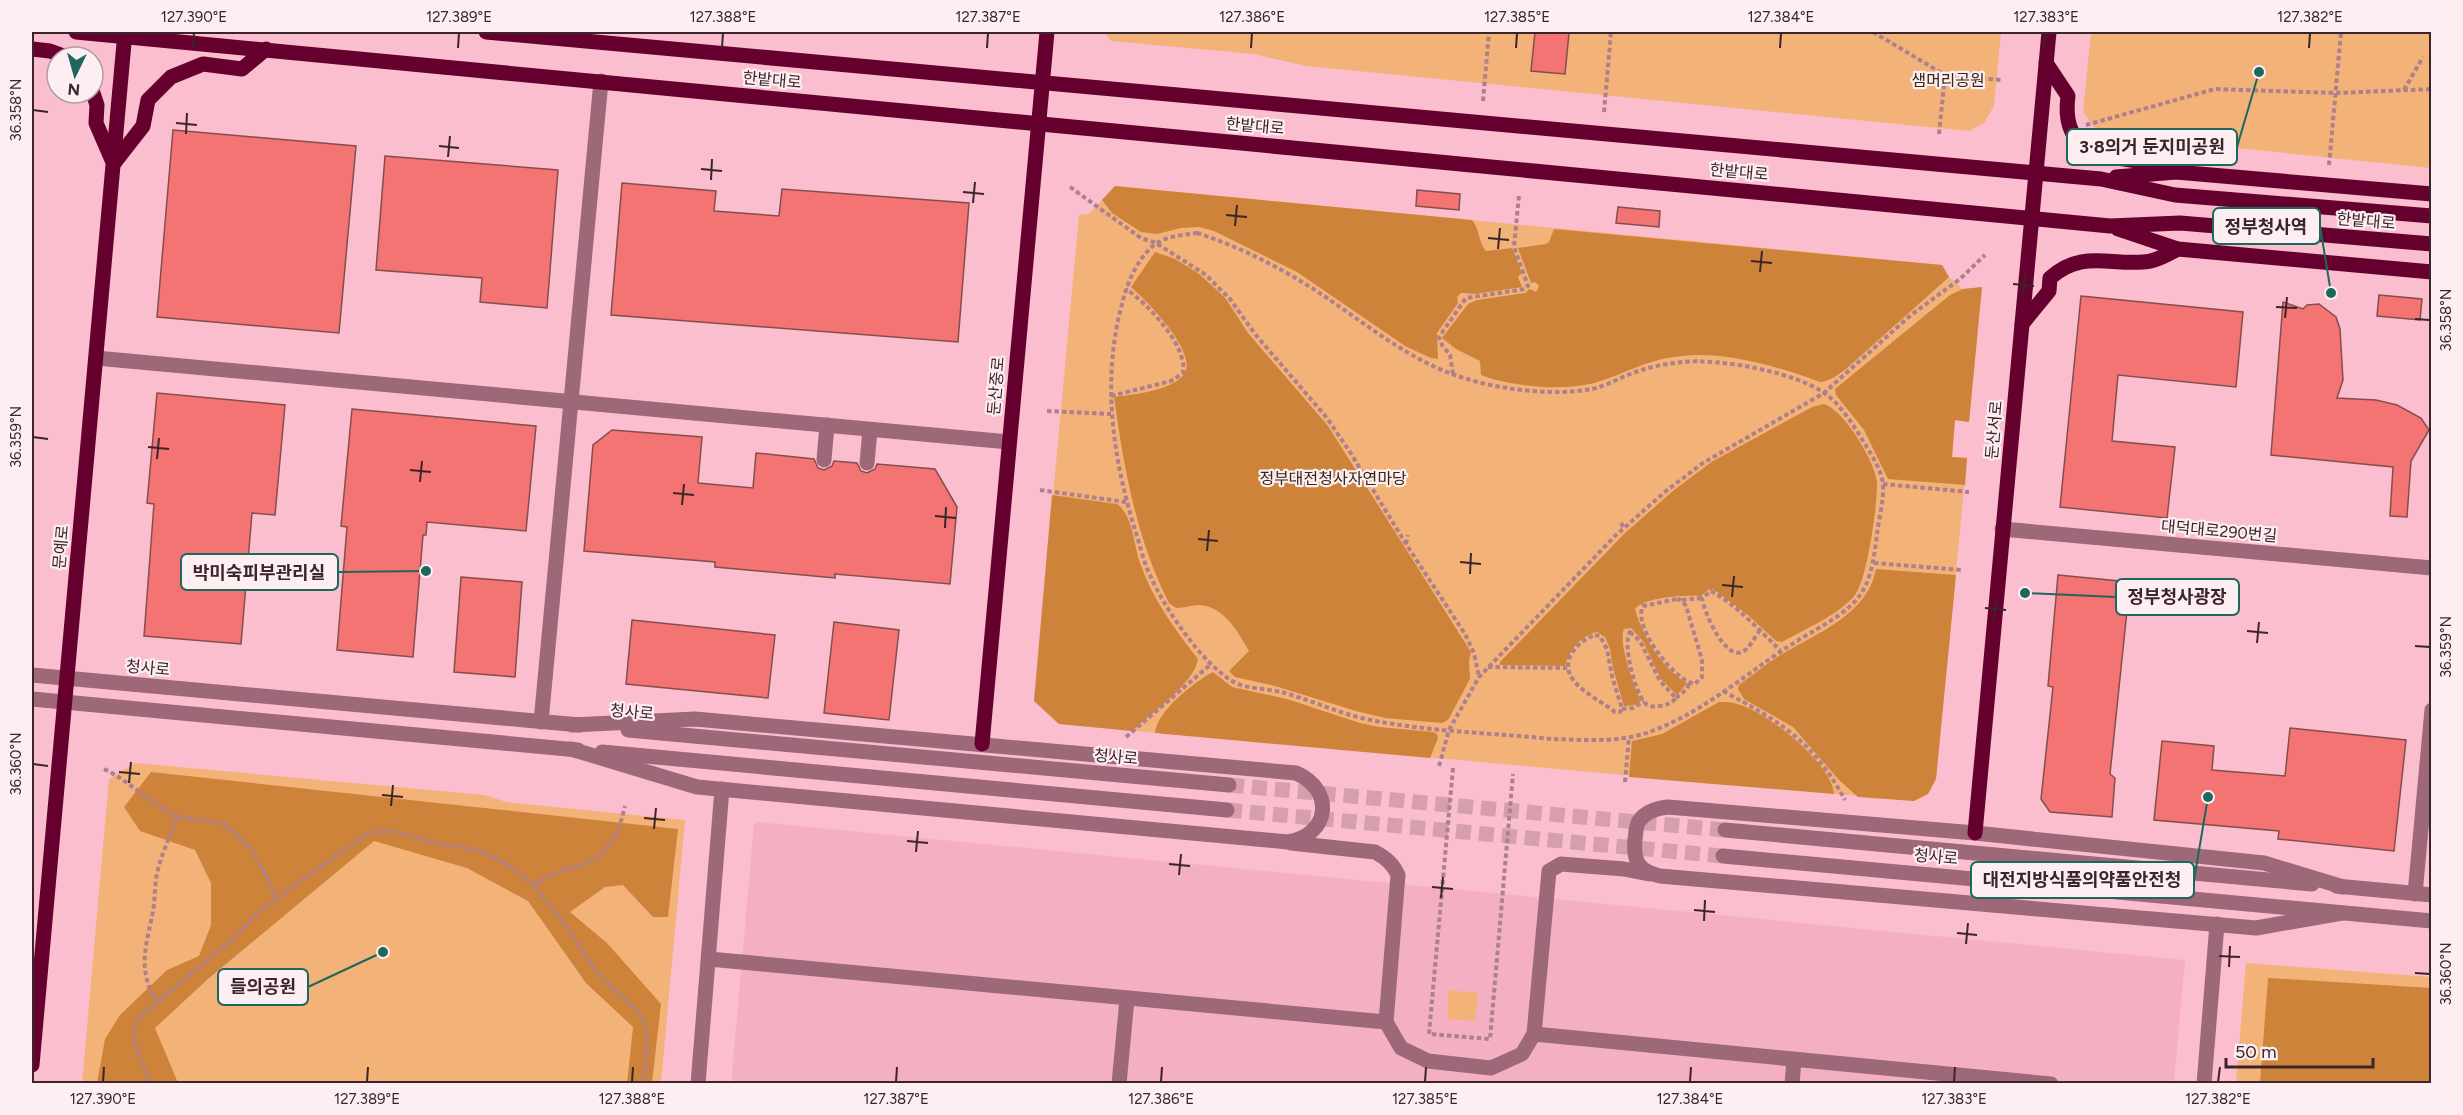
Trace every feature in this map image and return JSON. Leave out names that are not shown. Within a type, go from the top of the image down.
[{"type":"main road","name":"한밭대로","points":[[76,32],[125,34],[2110,226],[2180,224],[2432,244]]},
{"type":"main road","name":"한밭대로","points":[[486,32],[2101,178],[2175,195],[2432,216]]},
{"type":"main road","name":"둔산중로","points":[[982,744],[1047,32]]},
{"type":"main road","name":"둔산서로","points":[[1975,833],[2049,32]]},
{"type":"main road","name":"문예로","points":[[32,1065],[125,34]]},
{"type":"main road","points":[[98,105],[96,123],[114,163],[143,126],[148,100],[171,77],[203,64],[242,69],[266,49]]},
{"type":"main road","points":[[2046,63],[2067,96],[2066,111],[2069,124],[2075,138],[2084,148],[2116,159],[2165,164],[2176,172]]},
{"type":"main road","points":[[2101,178],[2176,172],[2432,194]]},
{"type":"main road","points":[[2110,226],[2178,249],[2432,272]]},
{"type":"main road","points":[[2022,324],[2049,291],[2050,278],[2068,266],[2078,262],[2101,259],[2145,262],[2178,249]]},
{"type":"street","points":[[541,722],[602,81]]},
{"type":"street","points":[[96,358],[1009,442]]},
{"type":"street","points":[[824,460],[827,426]]},
{"type":"street","points":[[867,463],[870,430]]},
{"type":"street","name":"대덕대로290번길","points":[[2002,529],[2432,568]]},
{"type":"street","name":"청사로","points":[[32,675],[1229,785]]},
{"type":"street","points":[[32,699],[1227,810]]},
{"type":"street","points":[[2415,894],[2432,710]]},
{"type":"street","points":[[572,725],[695,719],[1296,772],[1315,784],[1323,805],[1322,817],[1309,835],[1288,842]]},
{"type":"street","points":[[571,749],[697,787],[1375,852],[1395,867],[1398,875],[1386,1022],[1401,1048],[1428,1061],[1491,1068],[1522,1054],[1534,1034],[1549,871],[1561,864],[1624,869],[1660,876]]},
{"type":"street","points":[[698,1083],[722,789]]},
{"type":"street","points":[[2342,913],[2256,927],[2217,924],[1660,876],[1649,874],[1634,856],[1637,822],[1656,808],[1668,807],[1975,833],[2264,863],[2343,887]]},
{"type":"street","name":"청사로","points":[[1725,830],[2432,895]]},
{"type":"street","name":"청사로","points":[[1723,856],[2432,921]]},
{"type":"street","points":[[2204,1083],[2217,924]]},
{"type":"street","points":[[708,959],[1386,1022]]},
{"type":"street","points":[[1119,1083],[1127,999]]},
{"type":"street","points":[[1534,1034],[2051,1083]]},
{"type":"street","points":[[1792,1083],[1794,1060]]},
{"type":"path","points":[[1483,101],[1489,32]]},
{"type":"path","points":[[1604,112],[1611,32]]},
{"type":"path","points":[[1873,32],[1944,75],[2001,80]]},
{"type":"path","points":[[2329,165],[2341,32]]},
{"type":"path","points":[[2404,90],[2423,57]]},
{"type":"path","points":[[1939,134],[1944,75]]},
{"type":"path","points":[[2085,126],[2215,89],[2337,93],[2432,88]]},
{"type":"path","points":[[1070,187],[1141,238],[1156,243],[1206,274],[1230,298],[1255,334],[1327,418],[1350,452],[1464,634],[1474,653],[1479,677]]},
{"type":"path","points":[[1453,374],[1450,355],[1442,345],[1440,337],[1466,298],[1525,289],[1527,286],[1514,247],[1519,195]]},
{"type":"path","points":[[1197,233],[1220,240],[1281,270],[1318,292],[1388,341],[1423,361],[1453,374],[1508,388],[1571,392],[1595,388],[1633,373],[1659,366],[1685,362],[1711,362],[1765,370],[1809,384],[1838,405],[1852,423],[1876,463],[1882,484],[1874,563],[1868,583],[1848,609],[1780,650],[1686,716],[1650,733],[1629,737],[1581,740],[1449,730],[1376,721],[1284,693],[1235,683],[1210,665],[1167,607],[1149,574],[1126,502],[1111,414],[1111,360],[1117,322],[1126,289],[1140,261],[1156,243],[1175,236],[1197,233]]},
{"type":"path","points":[[1439,766],[1449,730],[1479,677],[1624,528],[1666,491],[1703,463],[1824,393],[1911,315],[1960,279],[1985,255]]},
{"type":"path","points":[[1111,396],[1171,381],[1183,373],[1185,364],[1181,351],[1164,327],[1136,296],[1126,289]]},
{"type":"path","points":[[1047,411],[1111,414]]},
{"type":"path","points":[[1882,484],[1969,492]]},
{"type":"path","points":[[1040,490],[1126,502]]},
{"type":"path","points":[[1621,523],[1624,528]]},
{"type":"path","points":[[1406,544],[1408,535]]},
{"type":"path","points":[[1874,563],[1962,570]]},
{"type":"path","points":[[1682,600],[1690,616],[1703,669],[1699,681],[1695,684],[1689,683],[1672,670],[1653,644],[1640,617],[1643,606],[1667,600],[1702,598],[1711,591],[1760,630],[1780,650]]},
{"type":"path","points":[[1702,598],[1711,624],[1732,651],[1737,653],[1745,651],[1760,630]]},
{"type":"path","points":[[1676,698],[1660,681],[1640,641],[1630,632],[1626,637],[1626,646],[1636,685],[1648,706],[1657,707],[1672,703],[1687,689],[1689,683]]},
{"type":"path","points":[[1567,668],[1574,649],[1587,638],[1600,636],[1607,649],[1622,709]]},
{"type":"path","points":[[1126,737],[1210,665]]},
{"type":"path","points":[[1488,667],[1567,668]]},
{"type":"path","points":[[1567,668],[1576,683],[1615,711],[1620,712],[1622,709],[1633,708],[1644,701]]},
{"type":"path","points":[[1723,691],[1775,720],[1803,741],[1835,782],[1845,800]]},
{"type":"path","points":[[1625,782],[1629,737]]},
{"type":"path","points":[[1453,768],[1429,1034],[1490,1039],[1513,774]]},
{"type":"path","points":[[104,769],[120,777],[153,803],[178,817],[210,820],[230,829],[246,843],[278,898]]},
{"type":"path","points":[[532,884],[557,872],[588,863],[603,853],[619,831],[625,806]]},
{"type":"path","points":[[157,1003],[150,992],[144,971],[144,952],[154,905],[156,875],[164,848],[178,817]]},
{"type":"path","points":[[152,1083],[135,1045],[133,1030],[137,1019],[234,938],[258,912],[372,832],[388,830],[427,841],[461,846],[488,855],[510,866],[532,884],[573,935],[602,977],[642,1019],[647,1034],[643,1083]]},
{"type":"shaded area","points":[[758,822],[2185,960],[2174,1083],[731,1084],[754,825]]},
{"type":"green space","name":"샘머리공원","points":[[1104,32],[2001,32],[1994,106],[1984,123],[1969,131],[1306,66],[1254,54],[1111,41]]},
{"type":"green space","points":[[2091,32],[2431,32],[2431,168],[2099,134],[2083,112]]},
{"type":"green space","name":"정부대전청사자연마당","points":[[1115,186],[1942,265],[1949,277],[1963,289],[1982,287],[1969,422],[1955,420],[1952,457],[1967,458],[1936,779],[1928,794],[1914,801],[1059,724],[1034,701],[1079,215],[1089,214]]},
{"type":"green space","points":[[1115,186],[1472,220],[1486,251],[1512,248],[1522,273],[1518,277],[1522,287],[1475,294],[1461,293],[1457,297],[1458,303],[1437,333],[1438,359],[1431,358],[1405,346],[1297,272],[1214,231],[1199,227],[1181,228],[1157,234],[1141,232],[1112,213],[1102,200]]},
{"type":"green space","points":[[1554,229],[1942,265],[1949,277],[1846,369],[1820,382],[1752,361],[1699,355],[1658,360],[1594,383],[1568,387],[1522,385],[1481,375],[1480,361],[1456,349],[1442,338],[1468,304],[1477,300],[1525,293],[1530,289],[1536,292],[1539,286],[1535,282],[1531,283],[1518,248],[1546,244]]},
{"type":"green space","points":[[1155,252],[1175,259],[1198,273],[1226,299],[1248,333],[1328,426],[1471,652],[1470,679],[1448,720],[1442,723],[1385,718],[1275,686],[1235,677],[1229,671],[1249,651],[1229,621],[1208,606],[1176,608],[1169,603],[1148,553],[1133,502],[1114,397],[1152,391],[1172,384],[1184,374],[1187,365],[1184,353],[1169,328],[1131,287]]},
{"type":"green space","points":[[1982,287],[1969,422],[1955,420],[1952,457],[1967,458],[1965,485],[1888,479],[1864,430],[1836,395],[1835,389],[1950,295],[1963,289]]},
{"type":"green space","points":[[1824,404],[1840,416],[1857,437],[1871,462],[1877,482],[1874,523],[1864,574],[1855,595],[1840,609],[1782,642],[1776,641],[1748,615],[1713,589],[1701,596],[1666,598],[1640,605],[1635,609],[1648,641],[1669,669],[1687,683],[1677,695],[1661,679],[1643,641],[1631,628],[1624,629],[1625,654],[1641,701],[1634,705],[1624,706],[1610,649],[1605,637],[1597,632],[1576,644],[1565,666],[1500,665],[1500,662],[1624,534],[1674,490],[1713,461],[1812,407]]},
{"type":"green space","points":[[1052,495],[1117,504],[1122,509],[1130,523],[1140,563],[1151,589],[1173,625],[1198,659],[1195,669],[1180,688],[1132,731],[1059,724],[1034,701]]},
{"type":"green space","points":[[1876,569],[1956,575],[1936,779],[1928,794],[1914,801],[1858,797],[1838,779],[1793,727],[1744,699],[1738,689],[1739,685],[1771,661],[1822,632],[1850,612],[1871,586]]},
{"type":"green space","points":[[1213,672],[1232,687],[1287,699],[1360,723],[1433,732],[1438,738],[1430,758],[1155,733],[1157,724],[1169,707],[1187,690]]},
{"type":"green space","points":[[1719,702],[1733,703],[1749,709],[1780,727],[1796,740],[1822,768],[1834,794],[1629,777],[1632,741],[1662,734]]},
{"type":"green space","points":[[135,763],[485,795],[506,802],[685,820],[661,1083],[82,1084],[109,779]]},
{"type":"green space","points":[[151,772],[678,829],[668,917],[653,917],[623,885],[605,887],[570,912],[607,943],[661,1004],[652,1083],[627,1083],[633,1027],[586,983],[528,901],[467,868],[374,841],[209,978],[155,1028],[178,1083],[97,1083],[105,1039],[120,1015],[167,970],[199,956],[211,925],[211,883],[195,850],[140,831],[124,807]]},
{"type":"green space","points":[[2246,963],[2431,977],[2431,1083],[2236,1084]]},
{"type":"green space","points":[[2268,978],[2431,988],[2431,1083],[2260,1083]]},
{"type":"green space","points":[[1449,990],[1478,993],[1475,1021],[1447,1019]]},
{"type":"building","points":[[1535,32],[1569,33],[1565,74],[1531,71]]},
{"type":"building","points":[[173,130],[356,146],[339,333],[157,317]]},
{"type":"building","points":[[385,156],[558,170],[547,308],[480,302],[482,278],[376,270]]},
{"type":"building","points":[[622,183],[716,191],[714,211],[779,216],[782,189],[969,203],[958,342],[611,315]]},
{"type":"building","points":[[1417,190],[1460,194],[1459,210],[1416,206]]},
{"type":"building","points":[[1618,207],[1660,211],[1659,227],[1616,223]]},
{"type":"building","points":[[2379,295],[2422,299],[2420,320],[2377,316]]},
{"type":"building","points":[[2081,296],[2243,312],[2236,387],[2118,375],[2112,441],[2175,447],[2167,518],[2060,507]]},
{"type":"building","points":[[2283,302],[2303,309],[2307,305],[2319,304],[2336,317],[2340,329],[2343,380],[2337,398],[2376,400],[2397,405],[2421,418],[2429,430],[2411,461],[2407,517],[2390,516],[2393,467],[2271,455]]},
{"type":"building","points":[[157,393],[285,405],[275,515],[252,513],[241,644],[144,636],[154,504],[147,503]]},
{"type":"building","points":[[352,409],[536,426],[526,531],[427,522],[426,535],[423,535],[413,657],[337,650],[347,527],[341,526]]},
{"type":"building","points":[[612,430],[702,437],[698,483],[753,488],[756,453],[814,459],[818,468],[824,470],[832,466],[834,461],[857,463],[861,471],[867,473],[875,469],[877,464],[935,469],[957,507],[950,584],[835,574],[835,578],[715,567],[715,562],[584,551],[593,445]]},
{"type":"building","points":[[2058,575],[2130,582],[2110,774],[2115,778],[2112,817],[2050,812],[2041,799],[2053,687],[2048,686]]},
{"type":"building","points":[[461,577],[522,582],[515,677],[454,672]]},
{"type":"building","points":[[632,620],[775,635],[768,698],[626,684]]},
{"type":"building","points":[[834,622],[899,630],[889,720],[824,713]]},
{"type":"building","points":[[2290,728],[2406,740],[2394,851],[2278,839],[2279,831],[2154,820],[2162,741],[2214,746],[2212,770],[2285,776]]},
{"type":"tunnel","points":[[1229,785],[1725,830]]},
{"type":"tunnel","points":[[1227,810],[1723,856]]},
{"type":"place","name":"3·8의거 둔지미공원","points":[[2259,72]]},
{"type":"place","name":"정부청사역","points":[[2331,293]]},
{"type":"place","name":"박미숙피부관리실","points":[[426,571]]},
{"type":"place","name":"정부청사광장","points":[[2025,593]]},
{"type":"place","name":"대전지방식품의약품안전청","points":[[2208,797]]},
{"type":"place","name":"들의공원","points":[[383,952]]}]
